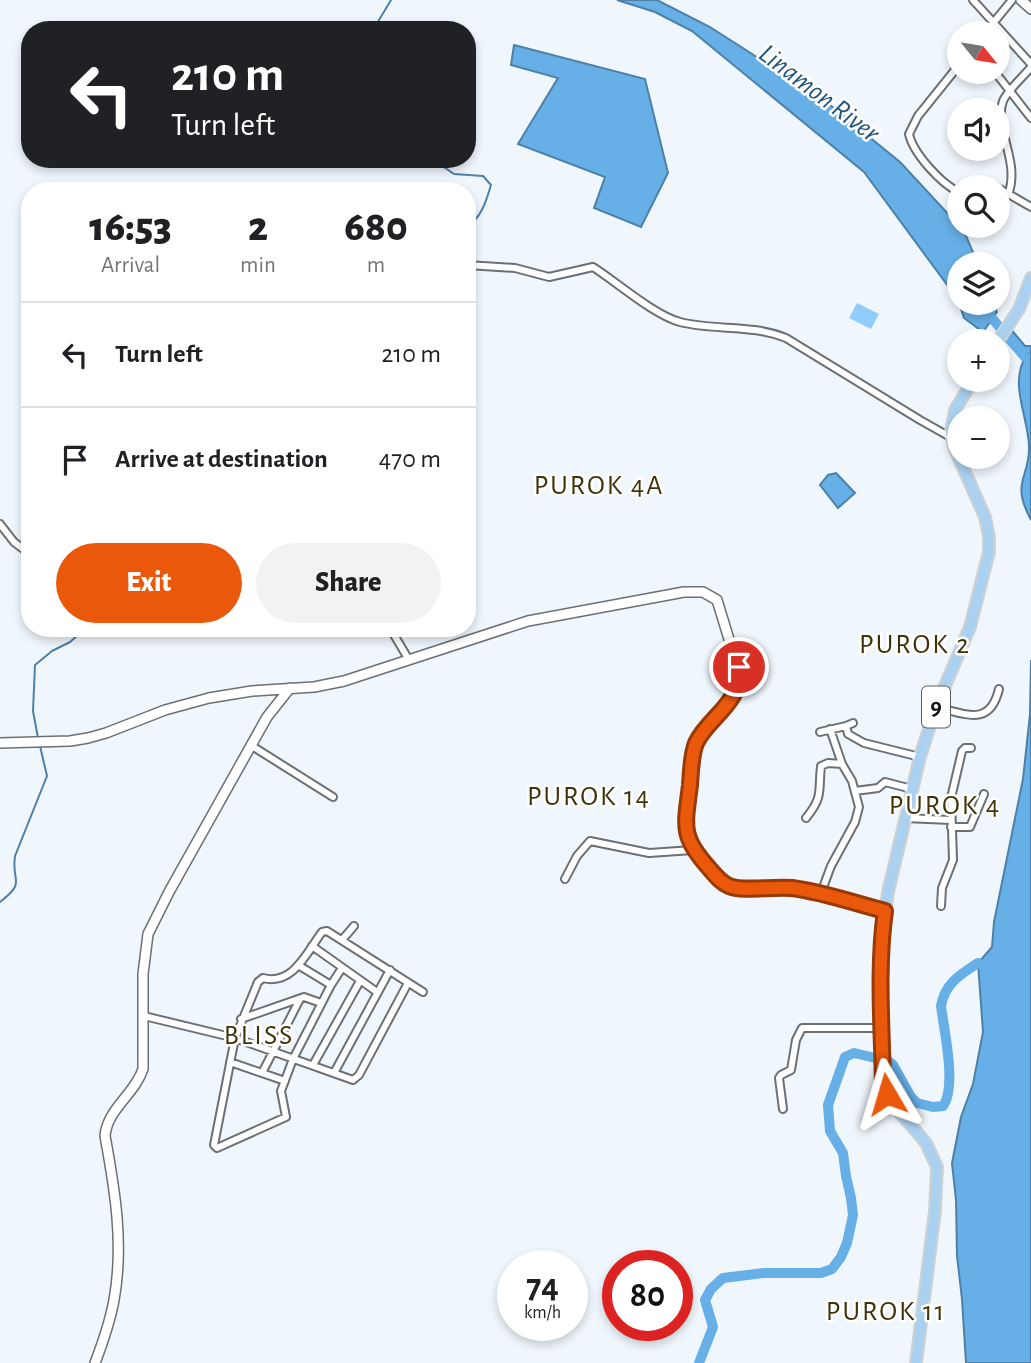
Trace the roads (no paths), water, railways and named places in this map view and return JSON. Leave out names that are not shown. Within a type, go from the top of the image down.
[{"type":"highway","points":[[1006,329],[1018,309],[1031,278]]},
{"type":"highway","name":"9","points":[[916,1363],[935,1211],[937,1167],[926,1143],[887,1094],[883,1084],[881,943],[904,818],[920,757],[936,708],[970,627],[989,552],[985,517],[964,469]]},
{"type":"street","points":[[973,0],[993,21],[1012,0]]},
{"type":"street","points":[[1021,0],[1031,9]]},
{"type":"street","points":[[1010,41],[1031,65],[1002,106],[1003,126],[1012,168],[1013,180],[1010,189]]},
{"type":"street","points":[[947,80],[918,116],[909,134],[914,147],[937,177],[947,184]]},
{"type":"street","points":[[1004,84],[1031,118]]},
{"type":"street","points":[[1010,196],[1031,207]]},
{"type":"street","points":[[476,266],[515,268],[549,277],[593,268],[668,318],[723,329],[764,330],[786,338],[947,435]]},
{"type":"street","points":[[0,524],[21,547]]},
{"type":"street","points":[[0,743],[70,741],[106,733],[165,710],[209,698],[314,687],[359,678],[547,617],[684,592],[703,592],[714,596],[719,603],[724,626],[738,662],[739,677],[727,705],[700,737],[695,748],[685,825],[693,850],[716,877],[729,886],[742,889],[777,886],[821,893],[885,911]]},
{"type":"street","points":[[395,637],[409,660]]},
{"type":"street","points":[[95,1363],[109,1321],[117,1276],[118,1216],[106,1126],[141,1075],[144,1058],[143,974],[148,934],[267,717],[290,688]]},
{"type":"street","points":[[936,708],[971,715],[985,714],[994,705],[999,689]]},
{"type":"street","points":[[820,732],[849,724],[850,736],[859,741],[920,757]]},
{"type":"street","points":[[821,893],[831,866],[858,815],[859,807],[830,729]]},
{"type":"street","points":[[252,746],[333,797]]},
{"type":"street","points":[[941,906],[942,888],[953,860],[952,789],[963,749],[971,748]]},
{"type":"street","points":[[806,818],[821,793],[821,766],[828,763],[842,764]]},
{"type":"street","points":[[855,791],[878,788],[885,782],[912,789]]},
{"type":"street","points":[[904,818],[970,827],[984,794]]},
{"type":"street","points":[[565,879],[577,856],[590,841],[649,853],[693,850]]},
{"type":"street","points":[[342,940],[354,926]]},
{"type":"street","points":[[342,968],[293,1059],[281,1091],[287,1115],[284,1120],[217,1148],[214,1145],[235,1038],[260,980],[285,978],[324,931],[423,992]]},
{"type":"street","points":[[312,946],[377,992]]},
{"type":"street","points":[[298,965],[331,985]]},
{"type":"street","points":[[334,1073],[390,970]]},
{"type":"street","points":[[313,1065],[360,981]]},
{"type":"street","points":[[144,1016],[235,1038],[354,1080],[408,983]]},
{"type":"street","points":[[241,1019],[307,997],[321,1003]]},
{"type":"street","points":[[262,1073],[300,999]]},
{"type":"street","points":[[782,1109],[779,1078],[791,1070],[796,1040],[802,1028],[883,1028]]},
{"type":"street","points":[[230,1062],[285,1081]]},
{"type":"waterway","points":[[378,21],[391,0]]},
{"type":"waterway","points":[[445,168],[454,174],[483,176],[491,185],[476,218]]},
{"type":"waterway","name":"Linamon River","points":[[989,315],[1025,357]]},
{"type":"waterway","points":[[38,738],[33,711],[35,665],[76,637]]},
{"type":"waterway","points":[[0,902],[16,885],[15,856],[47,776],[40,746]]},
{"type":"waterway","points":[[699,1363],[713,1327],[705,1300],[711,1289],[723,1278],[764,1273],[821,1273],[832,1269],[841,1257],[853,1215],[843,1153],[830,1131],[828,1105],[845,1057],[854,1053],[888,1061],[917,1103],[933,1107],[943,1106],[949,1086],[949,1072],[941,1006],[950,985],[978,963]]},
{"type":"district","name":"PUROK 4A","points":[[599,484]]},
{"type":"district","name":"PUROK 2","points":[[915,643]]},
{"type":"district","name":"PUROK 14","points":[[589,795]]},
{"type":"district","name":"PUROK 4","points":[[945,804]]},
{"type":"district","name":"BLISS","points":[[259,1034]]},
{"type":"district","name":"PUROK 11","points":[[886,1310]]}]
